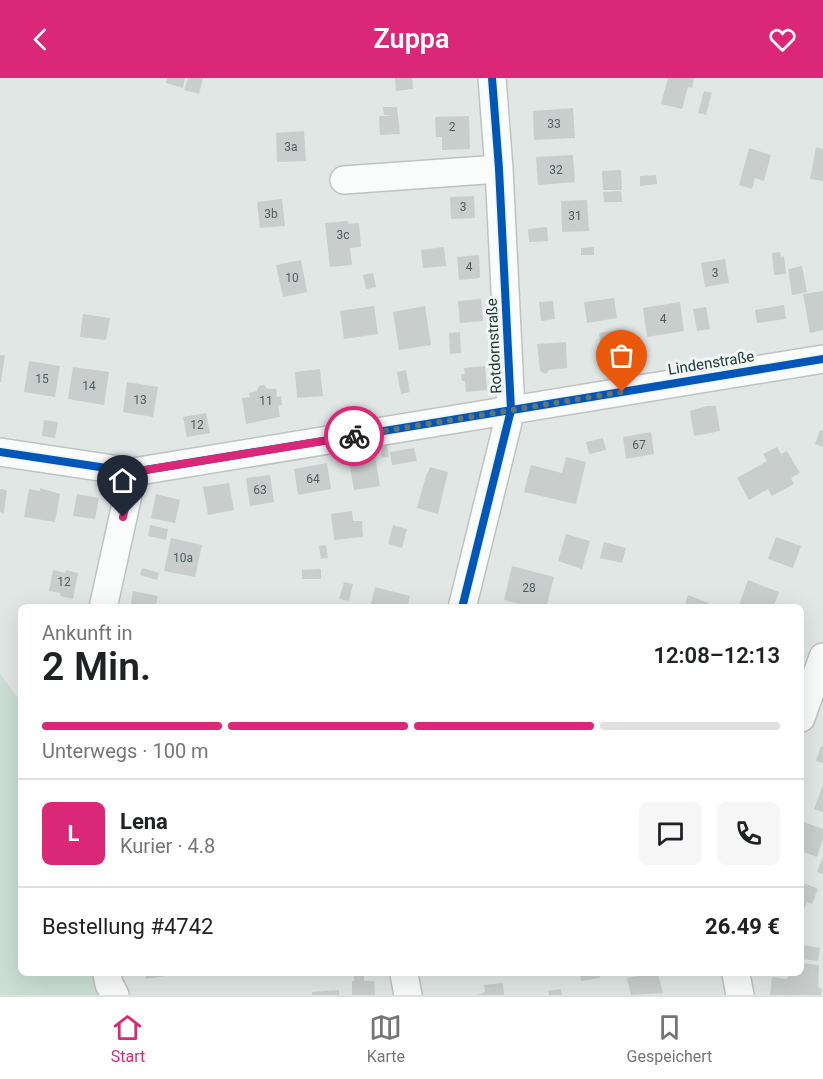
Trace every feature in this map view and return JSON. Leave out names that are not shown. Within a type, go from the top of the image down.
[{"type":"street","name":"Rotdornstraße","points":[[463,604],[511,410],[492,78]]},
{"type":"street","points":[[344,180],[499,169]]},
{"type":"street","name":"Lindenstraße","points":[[0,452],[133,472],[823,358]]},
{"type":"street","points":[[105,604],[133,472]]},
{"type":"street","points":[[804,710],[823,657]]},
{"type":"street","points":[[107,976],[115,995]]},
{"type":"street","points":[[404,976],[408,995]]},
{"type":"street","points":[[736,976],[740,995]]},
{"type":"green space","points":[[0,674],[18,698],[18,976],[108,976],[115,995],[0,995]]},
{"type":"building","points":[[167,78],[185,78],[183,88],[166,83]]},
{"type":"building","points":[[188,78],[203,78],[199,94],[184,90]]},
{"type":"building","points":[[395,78],[412,78],[413,89],[396,91]]},
{"type":"building","points":[[668,78],[694,78],[692,88],[688,87],[682,109],[661,104]]},
{"type":"building","points":[[704,91],[712,93],[706,115],[698,113]]},
{"type":"building","points":[[383,107],[397,107],[400,134],[380,135],[379,116],[393,116],[384,115]]},
{"type":"building","points":[[573,108],[575,138],[534,140],[533,111]]},
{"type":"building","points":[[469,116],[470,149],[442,150],[442,137],[436,137],[435,117]]},
{"type":"building","points":[[304,131],[306,161],[277,162],[276,133]]},
{"type":"building","points":[[816,147],[823,149],[823,181],[810,179]]},
{"type":"building","points":[[749,148],[771,155],[764,181],[755,178],[752,189],[739,185]]},
{"type":"building","points":[[573,155],[575,182],[538,185],[536,157]]},
{"type":"building","points":[[621,170],[622,190],[603,190],[602,171]]},
{"type":"building","points":[[656,175],[657,184],[640,186],[640,176]]},
{"type":"building","points":[[621,191],[622,202],[604,202],[603,192]]},
{"type":"building","points":[[474,196],[475,218],[451,219],[450,197]]},
{"type":"building","points":[[282,199],[285,226],[260,228],[257,202]]},
{"type":"building","points":[[587,200],[589,231],[562,232],[561,201]]},
{"type":"building","points":[[348,221],[348,224],[359,223],[361,247],[350,248],[352,265],[330,267],[325,223]]},
{"type":"building","points":[[547,227],[548,241],[529,242],[528,229]]},
{"type":"building","points":[[444,247],[446,266],[423,268],[421,250]]},
{"type":"building","points":[[594,247],[594,255],[581,255],[581,248]]},
{"type":"building","points":[[780,252],[781,257],[784,256],[786,274],[774,275],[772,253]]},
{"type":"building","points":[[479,255],[480,278],[459,280],[457,257]]},
{"type":"building","points":[[725,259],[729,283],[705,287],[701,263]]},
{"type":"building","points":[[301,260],[307,292],[283,297],[276,265]]},
{"type":"building","points":[[802,266],[807,292],[792,295],[788,269]]},
{"type":"building","points":[[373,273],[376,287],[366,289],[363,275]]},
{"type":"building","points":[[823,291],[823,330],[810,333],[803,294]]},
{"type":"building","points":[[614,298],[617,318],[587,323],[584,302]]},
{"type":"building","points":[[481,299],[483,321],[460,323],[458,301]]},
{"type":"building","points":[[553,301],[555,319],[541,321],[539,302]]},
{"type":"building","points":[[680,302],[684,331],[647,337],[643,308]]},
{"type":"building","points":[[784,305],[786,319],[757,323],[755,310]]},
{"type":"building","points":[[374,306],[378,334],[344,339],[340,311]]},
{"type":"building","points":[[425,306],[431,345],[399,350],[393,312]]},
{"type":"building","points":[[706,307],[710,329],[697,331],[693,309]]},
{"type":"building","points":[[83,314],[110,318],[106,340],[80,337]]},
{"type":"building","points":[[623,329],[628,360],[604,364],[599,333]]},
{"type":"building","points":[[460,332],[461,353],[450,354],[449,333]]},
{"type":"building","points":[[566,342],[567,368],[549,370],[546,374],[540,371],[537,344]]},
{"type":"building","points":[[0,355],[5,355],[1,382],[0,382]]},
{"type":"building","points":[[29,361],[60,366],[55,397],[24,392]]},
{"type":"building","points":[[485,366],[487,390],[466,392],[465,381],[462,381],[461,374],[465,374],[464,368]]},
{"type":"building","points":[[73,367],[109,372],[104,405],[68,399]]},
{"type":"building","points":[[320,369],[323,396],[297,398],[295,372]]},
{"type":"building","points":[[406,370],[410,392],[401,394],[397,372]]},
{"type":"building","points":[[127,382],[158,387],[153,417],[123,412]]},
{"type":"building","points":[[264,385],[267,389],[276,389],[277,397],[281,396],[282,405],[278,406],[280,417],[246,424],[242,398],[250,397],[249,393],[257,391],[259,386]]},
{"type":"building","points":[[716,406],[720,431],[694,436],[690,411]]},
{"type":"building","points":[[206,413],[210,433],[187,437],[183,417]]},
{"type":"building","points":[[44,420],[58,422],[55,438],[42,436]]},
{"type":"building","points":[[820,430],[823,431],[823,447],[815,444]]},
{"type":"building","points":[[651,432],[654,454],[626,459],[623,437]]},
{"type":"building","points":[[603,438],[606,450],[589,454],[586,442]]},
{"type":"building","points":[[387,445],[389,457],[382,458],[380,446]]},
{"type":"building","points":[[777,447],[781,454],[787,451],[800,473],[791,478],[794,484],[772,496],[768,489],[749,500],[737,478],[767,461],[763,454]]},
{"type":"building","points":[[414,448],[417,461],[392,465],[390,452]]},
{"type":"building","points":[[375,456],[380,486],[354,490],[349,461]]},
{"type":"building","points":[[566,457],[586,462],[576,504],[524,492],[531,465],[562,473]]},
{"type":"building","points":[[327,463],[331,489],[298,495],[294,469]]},
{"type":"building","points":[[430,467],[448,472],[438,514],[417,508]]},
{"type":"building","points":[[270,475],[274,502],[250,506],[246,478]]},
{"type":"building","points":[[229,483],[234,510],[208,515],[203,487]]},
{"type":"building","points":[[40,488],[60,494],[55,522],[24,517],[29,489],[40,491]]},
{"type":"building","points":[[0,489],[7,490],[4,513],[0,512]]},
{"type":"building","points":[[77,494],[99,498],[95,519],[73,516]]},
{"type":"building","points":[[156,494],[180,500],[175,523],[151,518]]},
{"type":"building","points":[[352,511],[353,521],[362,521],[363,537],[334,540],[331,514]]},
{"type":"building","points":[[150,525],[168,529],[166,540],[148,536]]},
{"type":"building","points":[[393,525],[407,529],[402,548],[388,544]]},
{"type":"building","points":[[566,534],[590,541],[582,569],[558,561]]},
{"type":"building","points":[[776,537],[801,546],[793,568],[768,559]]},
{"type":"building","points":[[171,538],[202,545],[195,577],[164,571]]},
{"type":"building","points":[[604,542],[626,548],[622,563],[600,558]]},
{"type":"building","points":[[326,545],[328,558],[321,559],[319,546]]},
{"type":"building","points":[[512,566],[554,577],[547,604],[518,604],[504,600]]},
{"type":"building","points":[[142,568],[159,573],[157,580],[140,575]]},
{"type":"building","points":[[321,569],[321,579],[302,579],[302,570]]},
{"type":"building","points":[[53,570],[78,573],[73,599],[60,596],[61,593],[49,591]]},
{"type":"building","points":[[748,580],[779,592],[774,604],[739,604]]},
{"type":"building","points":[[344,582],[353,584],[349,601],[339,599]]},
{"type":"building","points":[[375,587],[410,596],[408,604],[371,604]]},
{"type":"building","points":[[133,591],[158,596],[156,604],[131,604]]},
{"type":"building","points":[[688,595],[709,603],[687,604],[685,603]]},
{"type":"building","points":[[821,746],[823,747],[823,763],[816,761]]},
{"type":"building","points":[[823,785],[823,812],[814,809]]},
{"type":"building","points":[[804,822],[823,829],[823,839],[817,857],[804,852]]},
{"type":"building","points":[[823,856],[823,874],[817,872]]},
{"type":"building","points":[[804,883],[818,889],[812,904],[807,902],[804,910]]},
{"type":"building","points":[[804,945],[820,948],[818,961],[804,959]]},
{"type":"building","points":[[804,963],[819,965],[818,987],[822,989],[821,995],[770,995],[772,977],[786,979],[789,976],[804,976]]},
{"type":"building","points":[[145,976],[165,976],[146,979]]},
{"type":"building","points":[[354,976],[364,976],[364,981],[374,981],[375,995],[352,995],[352,981],[354,981]]},
{"type":"building","points":[[580,976],[600,976],[600,978],[581,981]]},
{"type":"building","points":[[659,976],[663,993],[631,995],[627,978]]},
{"type":"building","points":[[503,983],[504,995],[477,995],[485,992],[484,985]]},
{"type":"building","points":[[561,989],[562,995],[549,995],[548,991]]},
{"type":"building","points":[[339,990],[339,995],[312,995],[312,992]]},
{"type":"cycle path","points":[[463,604],[511,410],[492,78]]},
{"type":"cycle path","points":[[0,452],[133,472],[823,359]]},
{"type":"way so far","points":[[354,436],[622,392]]},
{"type":"route","points":[[123,517],[133,472],[354,436]]}]
